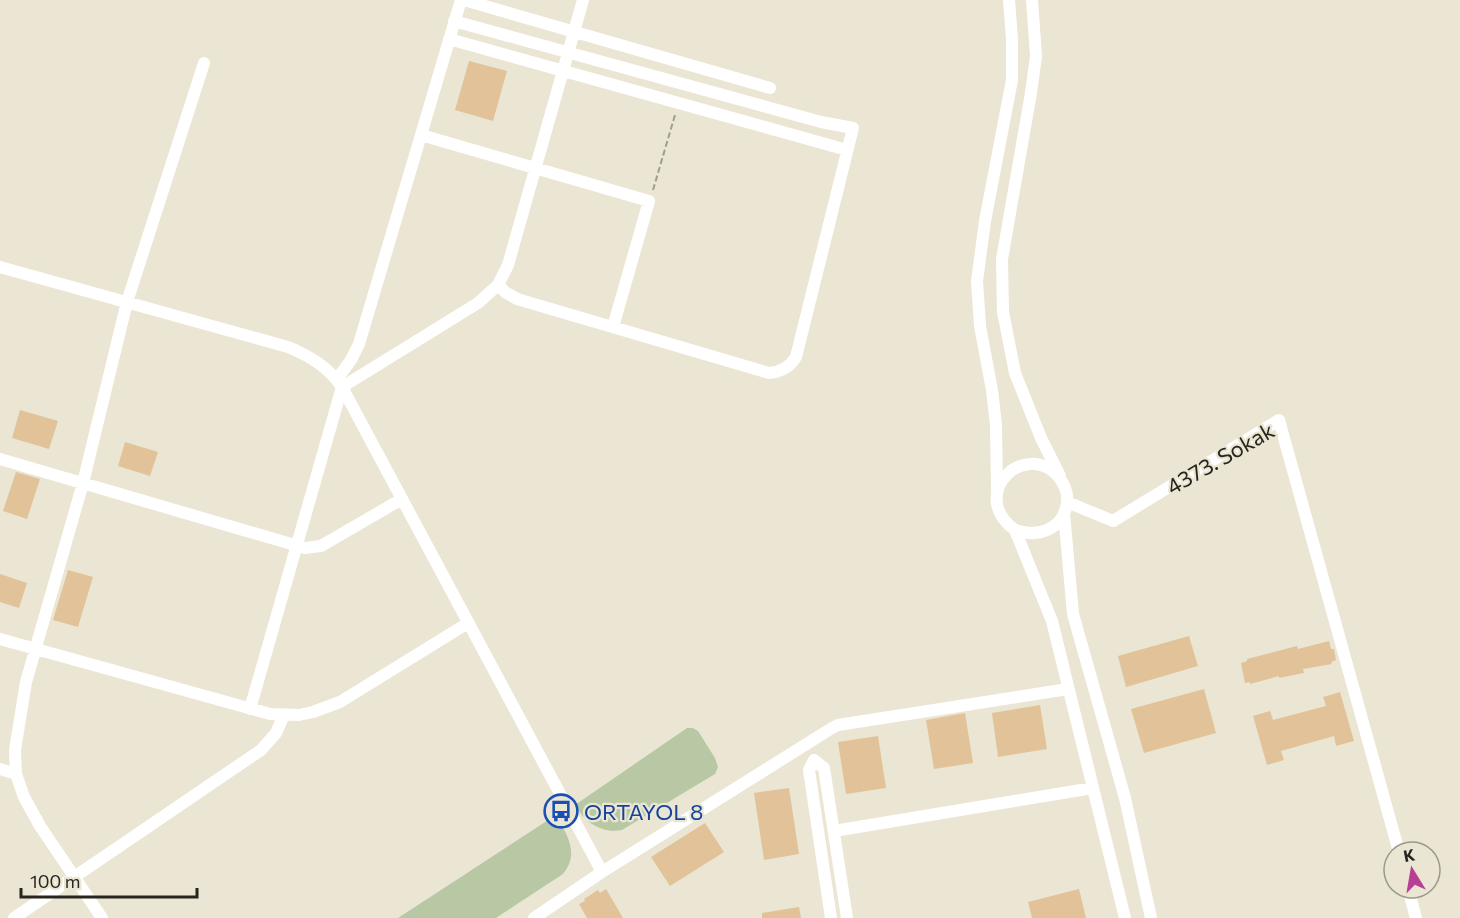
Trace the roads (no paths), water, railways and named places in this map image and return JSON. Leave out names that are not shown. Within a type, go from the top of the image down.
[{"type":"street","points":[[250,709],[340,383],[359,344],[462,0],[770,88]]},
{"type":"street","points":[[340,383],[478,303],[498,285],[507,265],[583,0]]},
{"type":"street","points":[[1009,0],[1012,80],[976,280],[980,326],[996,425],[996,503],[999,514],[1006,524],[1026,534],[1038,534],[1049,530],[1058,523],[1065,508]]},
{"type":"street","points":[[1032,0],[1036,56],[1002,259],[1003,312],[1015,373],[1041,438],[1066,491],[1065,508],[1073,614],[1125,798],[1152,918]]},
{"type":"street","points":[[454,21],[821,122],[853,128],[796,357],[782,370],[769,373],[517,299],[498,285]]},
{"type":"street","points":[[449,39],[847,150]]},
{"type":"street","points":[[102,918],[31,811],[16,774],[15,750],[26,682],[83,483],[127,302],[204,63]]},
{"type":"street","points":[[679,104],[688,64]]},
{"type":"street","points":[[421,135],[649,201],[613,327]]},
{"type":"street","points":[[0,267],[288,347],[316,361],[340,383],[602,872]]},
{"type":"street","name":"4373. Sokak","points":[[1065,508],[1113,521],[1280,420],[1396,840]]},
{"type":"street","points":[[0,459],[305,548],[321,546],[402,499]]},
{"type":"street","points":[[997,491],[1002,480],[1020,466],[1032,464],[1043,466],[1053,471],[1061,480]]},
{"type":"street","points":[[1015,530],[1052,621],[1125,918]]},
{"type":"street","points":[[0,639],[250,709],[284,716],[313,712],[340,702],[468,623]]},
{"type":"street","points":[[534,918],[602,872],[838,725],[1068,689]]},
{"type":"street","points":[[14,918],[261,750],[276,733],[284,716]]},
{"type":"street","points":[[808,742],[814,760],[824,768],[847,918]]},
{"type":"street","points":[[814,760],[809,770],[831,918]]},
{"type":"street","points":[[0,769],[16,774]]},
{"type":"street","points":[[834,831],[1093,788]]},
{"type":"street","points":[[1411,900],[1416,918]]},
{"type":"place","name":"ORTAYOL 8","points":[[561,811]]}]
